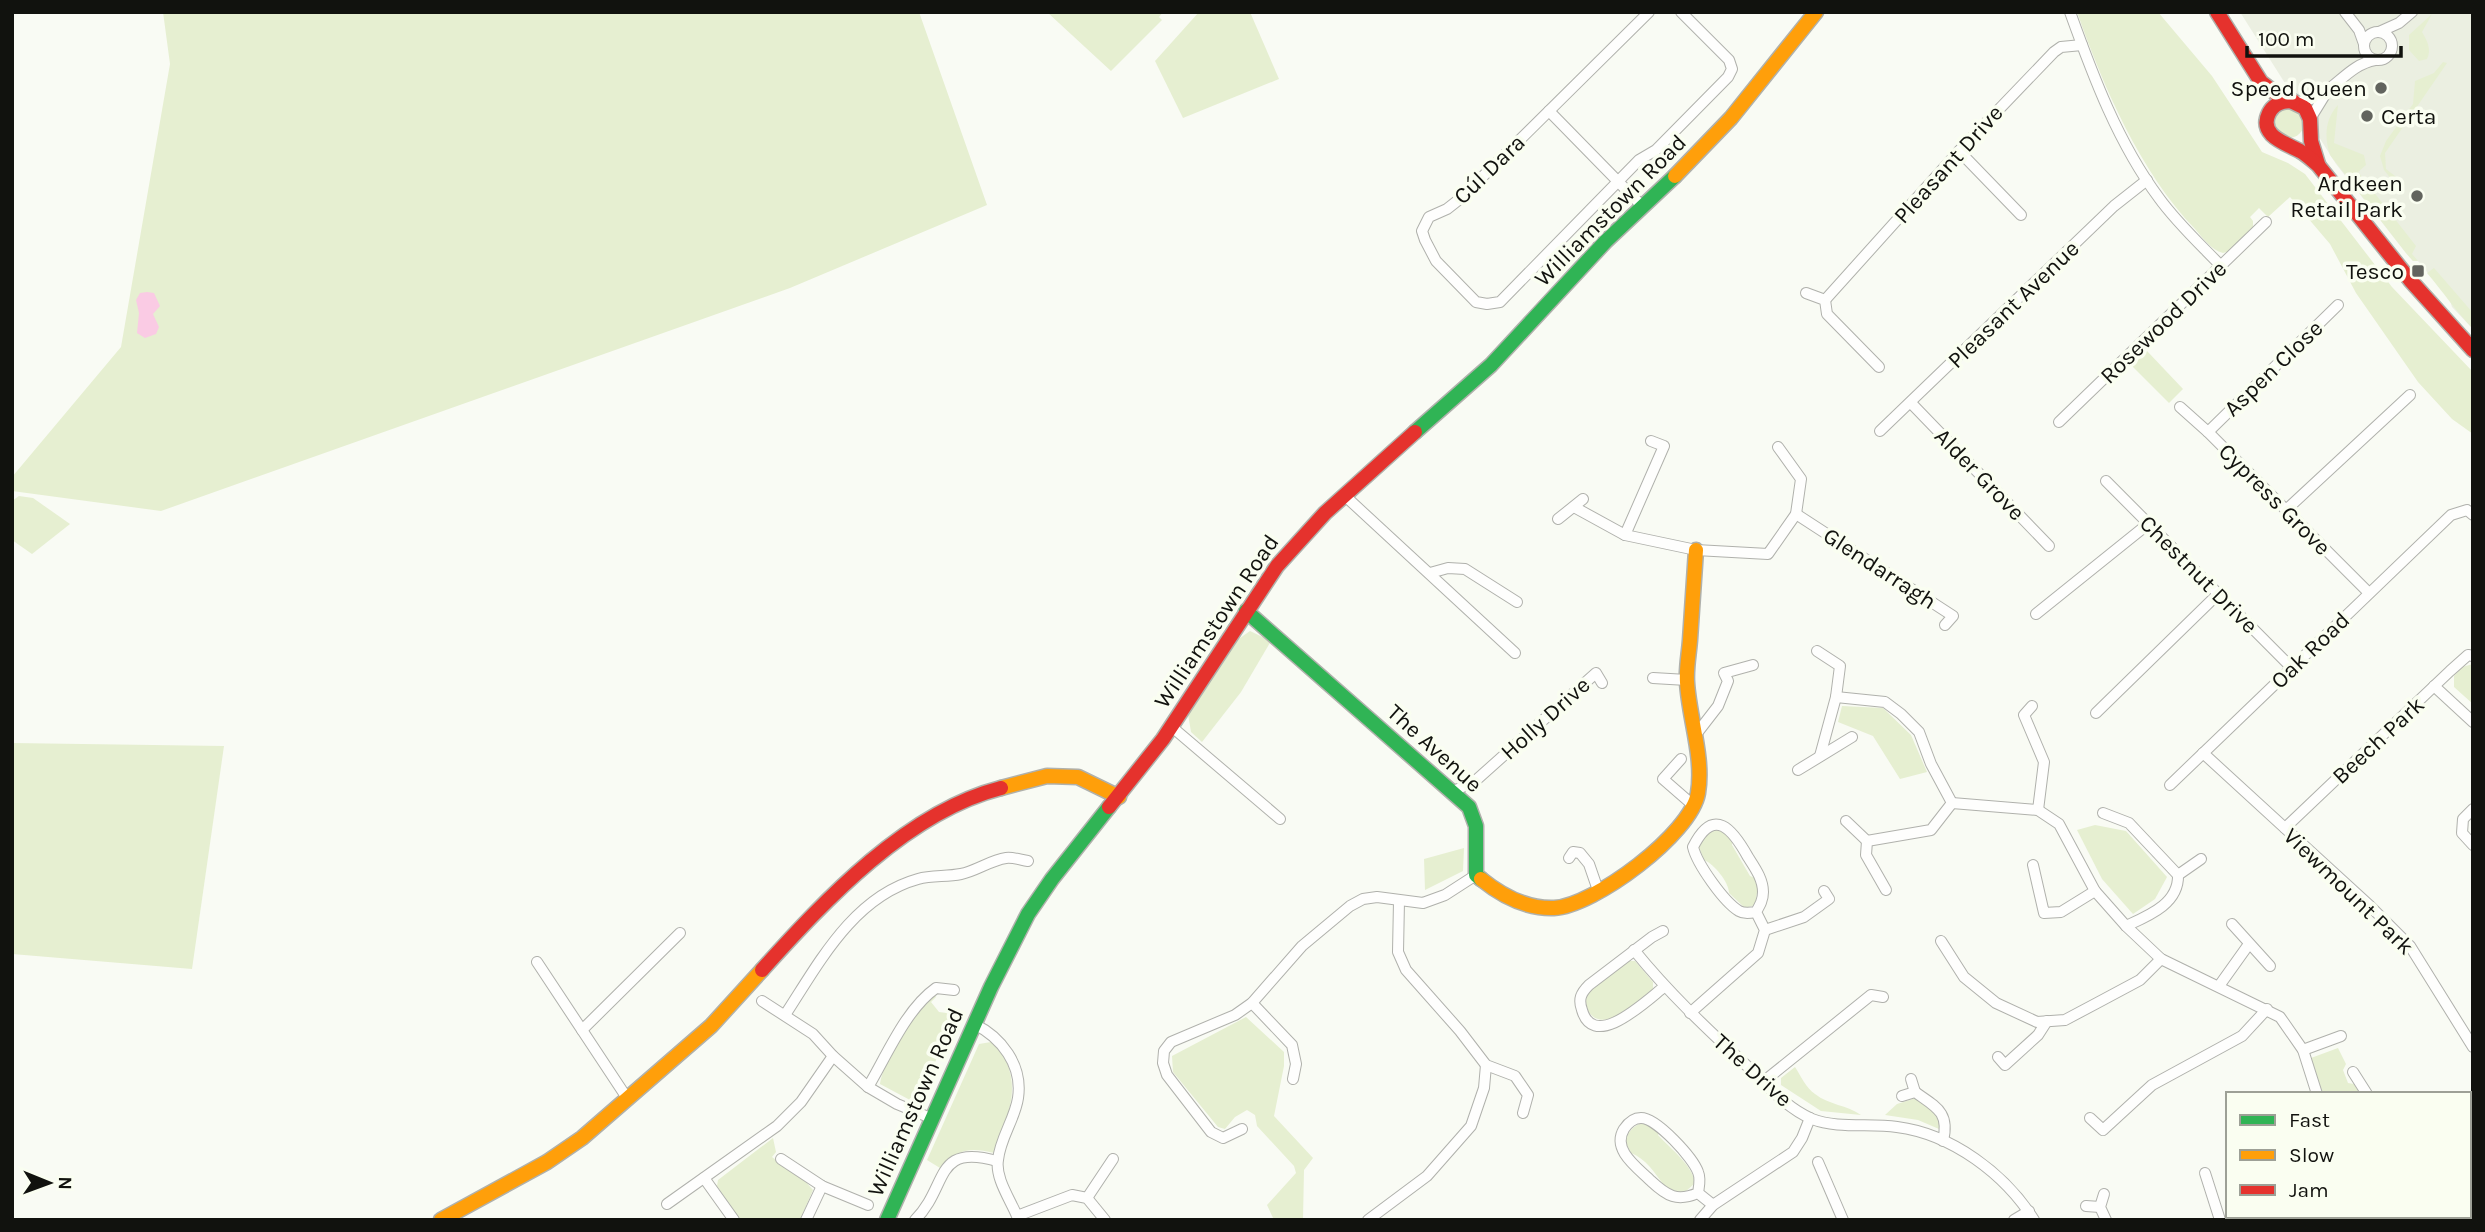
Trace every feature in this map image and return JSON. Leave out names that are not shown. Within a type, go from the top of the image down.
[{"type":"street","name":"Cúl Dara","points":[[1649,12],[1461,198],[1447,209],[1429,217],[1424,223],[1424,240],[1436,261],[1476,302],[1500,302],[1639,159],[1656,150],[1730,74],[1732,65],[1729,60],[1681,12]]},
{"type":"street","name":"Williamstown Road","points":[[887,1220],[1006,954],[1033,905],[1172,727],[1246,611],[1292,547],[1344,495],[1490,365],[1606,241],[1689,163],[1731,118],[1816,12]]},
{"type":"street","points":[[2070,12],[2113,118],[2147,180],[2185,229],[2221,266]]},
{"type":"street","points":[[2217,12],[2260,82],[2267,104],[2266,121],[2270,135],[2274,140],[2307,156],[2318,165],[2410,281],[2473,351]]},
{"type":"street","points":[[2345,12],[2355,24],[2367,55],[2375,60]]},
{"type":"street","points":[[2356,68],[2368,36],[2399,23],[2412,12]]},
{"type":"street","points":[[2266,121],[2275,105],[2287,100],[2314,99],[2327,93],[2356,68],[2388,56],[2399,23]]},
{"type":"street","points":[[2355,24],[2387,35],[2392,42]]},
{"type":"street","name":"Pleasant Drive","points":[[1825,300],[1959,151],[2054,52],[2068,46],[2082,45]]},
{"type":"street","points":[[2260,82],[2305,108],[2318,165]]},
{"type":"street","points":[[2285,145],[2302,141],[2308,134],[2310,122],[2327,93]]},
{"type":"street","points":[[1549,111],[1643,207]]},
{"type":"street","points":[[1959,151],[2021,215]]},
{"type":"street","name":"Pleasant Avenue","points":[[1880,431],[2114,206],[2147,180]]},
{"type":"street","name":"Rosewood Drive","points":[[2059,422],[2266,222]]},
{"type":"street","points":[[1806,293],[1825,300],[1827,314],[1879,367]]},
{"type":"street","name":"Aspen Close","points":[[2208,432],[2339,305]]},
{"type":"street","points":[[2286,510],[2410,395]]},
{"type":"street","name":"Alder Grove","points":[[1911,403],[2049,546]]},
{"type":"street","name":"Cypress Grove","points":[[2180,407],[2369,593]]},
{"type":"street","points":[[1625,535],[1664,446],[1651,441]]},
{"type":"street","points":[[1574,507],[1625,535],[1696,550],[1768,554],[1796,514],[1801,480],[1778,447]]},
{"type":"street","name":"Chestnut Drive","points":[[2106,481],[2292,668]]},
{"type":"street","points":[[1344,495],[1515,653]]},
{"type":"street","points":[[1558,519],[1583,499]]},
{"type":"street","name":"Oak Road","points":[[2170,785],[2451,515],[2467,510],[2473,515]]},
{"type":"street","name":"Glendarragh","points":[[1796,514],[1953,616],[1945,625]]},
{"type":"street","points":[[2036,614],[2148,524]]},
{"type":"street","points":[[1242,1129],[1223,1138],[1211,1132],[1167,1075],[1163,1063],[1164,1051],[1171,1042],[1235,1015],[1252,1003],[1302,946],[1350,906],[1363,899],[1377,897],[1423,903],[1445,895],[1476,876],[1501,895],[1534,907],[1565,907],[1599,893],[1657,849],[1687,820],[1698,797],[1687,680],[1696,550]]},
{"type":"street","points":[[1430,573],[1448,568],[1465,569],[1517,602]]},
{"type":"street","points":[[2096,713],[2218,594]]},
{"type":"street","name":"The Avenue","points":[[1246,611],[1469,807],[1476,825],[1476,876]]},
{"type":"street","points":[[1817,651],[1840,666],[1836,697],[1820,756]]},
{"type":"street","name":"Beech Park","points":[[2285,828],[2434,686],[2468,655],[2473,656]]},
{"type":"street","points":[[1694,737],[1718,706],[1728,681],[1724,673],[1753,665]]},
{"type":"street","name":"Holly Drive","points":[[1451,792],[1474,782],[1596,673],[1602,683]]},
{"type":"street","points":[[1653,678],[1687,680]]},
{"type":"street","points":[[2434,686],[2473,722]]},
{"type":"street","points":[[1836,697],[1885,702],[1901,714],[1919,732],[1931,764],[1952,803]]},
{"type":"street","points":[[2032,705],[2024,715],[2044,762],[2038,810]]},
{"type":"street","points":[[1172,727],[1280,820]]},
{"type":"street","points":[[1798,770],[1852,737]]},
{"type":"street","name":"Viewmount Park","points":[[2203,753],[2370,905],[2410,946],[2473,1047]]},
{"type":"street","points":[[1681,759],[1663,779],[1694,806]]},
{"type":"street","points":[[441,1220],[557,1156],[582,1138],[711,1026],[836,892],[921,821],[976,794],[1047,776],[1062,775],[1085,779],[1119,797]]},
{"type":"street","points":[[1952,803],[2038,810],[2059,824],[2095,891],[2126,926],[2161,959],[2280,1017],[2303,1050],[2316,1092]]},
{"type":"street","points":[[1867,841],[1931,830],[1952,803]]},
{"type":"street","points":[[2473,809],[2463,819],[2462,832],[2473,845]]},
{"type":"street","points":[[2103,814],[2129,823],[2178,875],[2178,883],[2161,910],[2126,926]]},
{"type":"street","points":[[1846,821],[1867,841]]},
{"type":"street","points":[[1717,825],[1727,827],[1735,835],[1762,880],[1762,901],[1756,912],[1740,912],[1696,860],[1693,847],[1699,834],[1707,828],[1717,825]]},
{"type":"street","points":[[1867,841],[1866,855],[1886,890]]},
{"type":"street","points":[[1569,858],[1573,852],[1580,853],[1589,864],[1599,893]]},
{"type":"street","points":[[785,1015],[826,952],[858,914],[888,891],[919,878],[964,874],[1007,858],[1028,861]]},
{"type":"street","points":[[2178,875],[2201,859]]},
{"type":"street","points":[[2033,865],[2045,913],[2061,912],[2095,891]]},
{"type":"street","points":[[1765,930],[1804,917],[1829,899],[1824,891]]},
{"type":"street","points":[[1399,901],[1398,952],[1406,970],[1486,1065],[1515,1076],[1528,1095],[1523,1113]]},
{"type":"street","points":[[1690,1013],[1758,953],[1765,930],[1756,912]]},
{"type":"street","points":[[2232,924],[2270,965]]},
{"type":"street","points":[[1663,931],[1634,950],[1583,992],[1579,1002],[1583,1015],[1599,1026],[1619,1022],[1664,987]]},
{"type":"street","points":[[582,1030],[680,933]]},
{"type":"street","points":[[1941,941],[1964,977],[1996,1003],[2037,1022],[2065,1020],[2140,980],[2161,959]]},
{"type":"street","points":[[2219,986],[2249,944]]},
{"type":"street","name":"The Drive","points":[[1634,950],[1664,987],[1783,1101],[1810,1118],[1825,1123],[1896,1126],[1943,1141],[1979,1161],[2006,1182],[2032,1215]]},
{"type":"street","points":[[537,962],[627,1098]]},
{"type":"street","points":[[1871,981],[1871,995]]},
{"type":"street","points":[[868,1087],[925,996],[936,988],[954,990]]},
{"type":"street","points":[[1871,995],[1883,998]]},
{"type":"street","points":[[1763,1082],[1871,995]]},
{"type":"street","points":[[762,1000],[813,1034],[868,1087],[897,1104],[933,1119]]},
{"type":"street","points":[[1252,1003],[1292,1045],[1296,1064],[1293,1079]]},
{"type":"street","points":[[2090,1118],[2103,1130],[2152,1085],[2242,1036],[2267,1009]]},
{"type":"street","points":[[1997,1057],[2005,1065],[2038,1035],[2047,1021]]},
{"type":"street","points":[[974,1024],[991,1032],[1007,1051],[1018,1076],[1018,1097],[997,1161],[1001,1179],[1018,1218],[1072,1195],[1087,1198],[1105,1220]]},
{"type":"street","points":[[2303,1050],[2341,1036]]},
{"type":"street","points":[[667,1204],[777,1126],[801,1102],[833,1056]]},
{"type":"street","points":[[1368,1220],[1427,1176],[1471,1126],[1484,1088],[1486,1065]]},
{"type":"street","points":[[2353,1072],[2366,1092]]},
{"type":"street","points":[[1912,1079],[1914,1092],[1941,1111],[1945,1119],[1943,1141]]},
{"type":"street","points":[[1902,1096],[1914,1092]]},
{"type":"street","points":[[1641,1118],[1658,1124],[1694,1164],[1700,1181],[1698,1193],[1676,1199],[1663,1192],[1625,1155],[1621,1146],[1621,1135],[1633,1119],[1641,1118]]},
{"type":"street","points":[[1700,1220],[1713,1205],[1793,1152],[1810,1118]]},
{"type":"street","points":[[915,1220],[925,1211],[948,1166],[962,1156],[979,1156],[997,1161]]},
{"type":"street","points":[[1087,1198],[1114,1159]]},
{"type":"street","points":[[782,1160],[822,1186],[868,1205]]},
{"type":"street","points":[[1818,1162],[1843,1220]]},
{"type":"street","points":[[2205,1173],[2220,1220]]},
{"type":"street","points":[[704,1178],[734,1220]]},
{"type":"street","points":[[806,1220],[822,1186]]},
{"type":"street","points":[[1698,1193],[1713,1205]]},
{"type":"street","points":[[2104,1194],[2100,1207],[2106,1220]]},
{"type":"street","points":[[2086,1206],[2100,1207]]},
{"type":"street","points":[[2014,1220],[2032,1215]]},
{"type":"shaded area","name":"Ardkeen Retail Park","points":[[2240,12],[2473,12],[2473,329],[2452,307],[2450,300],[2418,261],[2413,261],[2406,253],[2336,164]]},
{"type":"shaded area","points":[[140,293],[154,293],[160,306],[153,314],[159,327],[156,334],[145,338],[137,333],[139,313],[136,300]]},
{"type":"green space","points":[[163,12],[919,12],[987,205],[790,288],[161,511],[12,491],[12,477],[121,347],[170,64]]},
{"type":"green space","points":[[1047,12],[1163,12],[1159,17],[1162,20],[1111,71]]},
{"type":"green space","points":[[1199,12],[1250,12],[1279,79],[1183,118],[1155,61]]},
{"type":"green space","points":[[2077,12],[2158,12],[2212,76],[2262,152],[2305,174],[2392,287],[2473,372],[2473,434],[2452,419],[2418,382],[2356,293],[2330,244],[2290,197],[2268,217],[2259,208],[2250,217],[2253,230],[2230,251],[2223,253],[2204,240],[2175,206],[2140,155],[2111,98]]},
{"type":"green space","points":[[2432,14],[2422,32],[2429,52],[2427,59],[2419,61],[2409,50],[2409,35]]},
{"type":"green space","points":[[2443,62],[2447,63],[2385,153],[2386,169],[2405,184],[2400,190],[2384,170],[2380,156],[2386,141],[2413,104],[2415,81],[2434,73]]},
{"type":"green space","points":[[2338,105],[2334,143],[2364,155],[2366,165],[2358,172],[2416,246],[2412,254],[2418,261],[2413,261],[2406,253],[2330,155],[2327,128],[2330,116]]},
{"type":"green space","points":[[2289,108],[2295,109],[2303,117],[2303,129],[2295,137],[2289,138],[2283,137],[2275,129],[2274,123],[2275,117],[2283,109]]},
{"type":"green space","points":[[2434,268],[2473,313],[2473,329],[2427,273]]},
{"type":"green space","points":[[2147,351],[2183,389],[2169,403],[2132,366]]},
{"type":"green space","points":[[19,496],[33,498],[70,524],[32,554],[12,540],[12,501]]},
{"type":"green space","points":[[1250,631],[1271,641],[1241,692],[1202,742],[1191,732],[1188,714],[1233,643]]},
{"type":"green space","points":[[2473,664],[2473,704],[2454,687],[2454,676],[2462,667]]},
{"type":"green space","points":[[1842,706],[1883,708],[1911,735],[1927,772],[1900,779],[1873,736],[1838,722]]},
{"type":"green space","points":[[12,743],[224,746],[192,969],[12,954]]},
{"type":"green space","points":[[2095,825],[2126,831],[2167,877],[2155,899],[2133,914],[2102,879],[2077,830]]},
{"type":"green space","points":[[1719,829],[1733,839],[1732,845],[1750,876],[1755,878],[1758,887],[1755,905],[1745,908],[1729,893],[1720,874],[1704,860],[1699,847],[1702,840]]},
{"type":"green space","points":[[1464,848],[1463,871],[1425,890],[1424,859]]},
{"type":"green space","points":[[1628,961],[1635,961],[1653,982],[1653,989],[1612,1018],[1595,1018],[1587,1007],[1589,991]]},
{"type":"green space","points":[[934,993],[936,997],[931,1002],[939,1012],[955,1014],[922,1094],[910,1100],[880,1084],[887,1061],[901,1035]]},
{"type":"green space","points":[[1246,1017],[1284,1052],[1284,1066],[1274,1116],[1313,1158],[1304,1170],[1303,1220],[1274,1220],[1267,1205],[1296,1173],[1294,1166],[1257,1126],[1255,1115],[1247,1110],[1235,1117],[1225,1129],[1218,1127],[1173,1072],[1172,1056]]},
{"type":"green space","points":[[991,1042],[999,1048],[1005,1060],[1012,1086],[1010,1108],[994,1153],[964,1151],[940,1168],[927,1160],[979,1044]]},
{"type":"green space","points":[[2338,1048],[2346,1064],[2343,1070],[2348,1083],[2354,1084],[2359,1092],[2322,1092],[2311,1058]]},
{"type":"green space","points":[[1795,1067],[1815,1094],[1861,1115],[1821,1111],[1781,1085],[1781,1078]]},
{"type":"green space","points":[[1916,1098],[1939,1116],[1942,1123],[1939,1129],[1918,1120],[1885,1115],[1897,1104]]},
{"type":"green space","points":[[1643,1122],[1659,1132],[1658,1135],[1690,1170],[1695,1183],[1683,1194],[1667,1188],[1645,1162],[1631,1153],[1625,1141],[1632,1129]]},
{"type":"green space","points":[[773,1138],[776,1152],[772,1157],[813,1190],[800,1220],[740,1220],[717,1186],[718,1180]]},
{"type":"traffic: fast","points":[[1415,432],[1491,365],[1606,241],[1675,176]]},
{"type":"traffic: fast","points":[[1246,611],[1469,807],[1476,826],[1476,875],[1481,879]]},
{"type":"traffic: fast","points":[[887,1220],[991,987],[1028,914],[1109,807]]},
{"type":"traffic: slow","points":[[1675,176],[1731,118],[1816,12]]},
{"type":"traffic: slow","points":[[1481,879],[1497,891],[1524,904],[1544,908],[1571,904],[1615,882],[1638,865],[1660,847],[1691,810],[1698,793],[1699,779],[1698,752],[1687,677],[1696,550]]},
{"type":"traffic: slow","points":[[1001,788],[1047,776],[1078,777],[1119,797]]},
{"type":"traffic: slow","points":[[441,1220],[547,1162],[582,1138],[711,1026],[762,970]]},
{"type":"traffic: jam","points":[[2217,12],[2261,82],[2278,95],[2305,108],[2310,119],[2311,141],[2318,164]]},
{"type":"traffic: jam","points":[[2293,101],[2279,103],[2273,107],[2267,121],[2270,133],[2318,165],[2410,280],[2473,350]]},
{"type":"traffic: jam","points":[[1109,807],[1163,739],[1277,566],[1325,513],[1415,432]]},
{"type":"traffic: jam","points":[[762,970],[841,888],[901,837],[966,800],[1001,788]]},
{"type":"place","name":"Speed Queen","points":[[2381,88]]},
{"type":"place","name":"Certa","points":[[2367,116]]},
{"type":"place","name":"Ardkeen Retail Park","points":[[2417,196]]},
{"type":"place","name":"Tesco","points":[[2418,271]]}]
